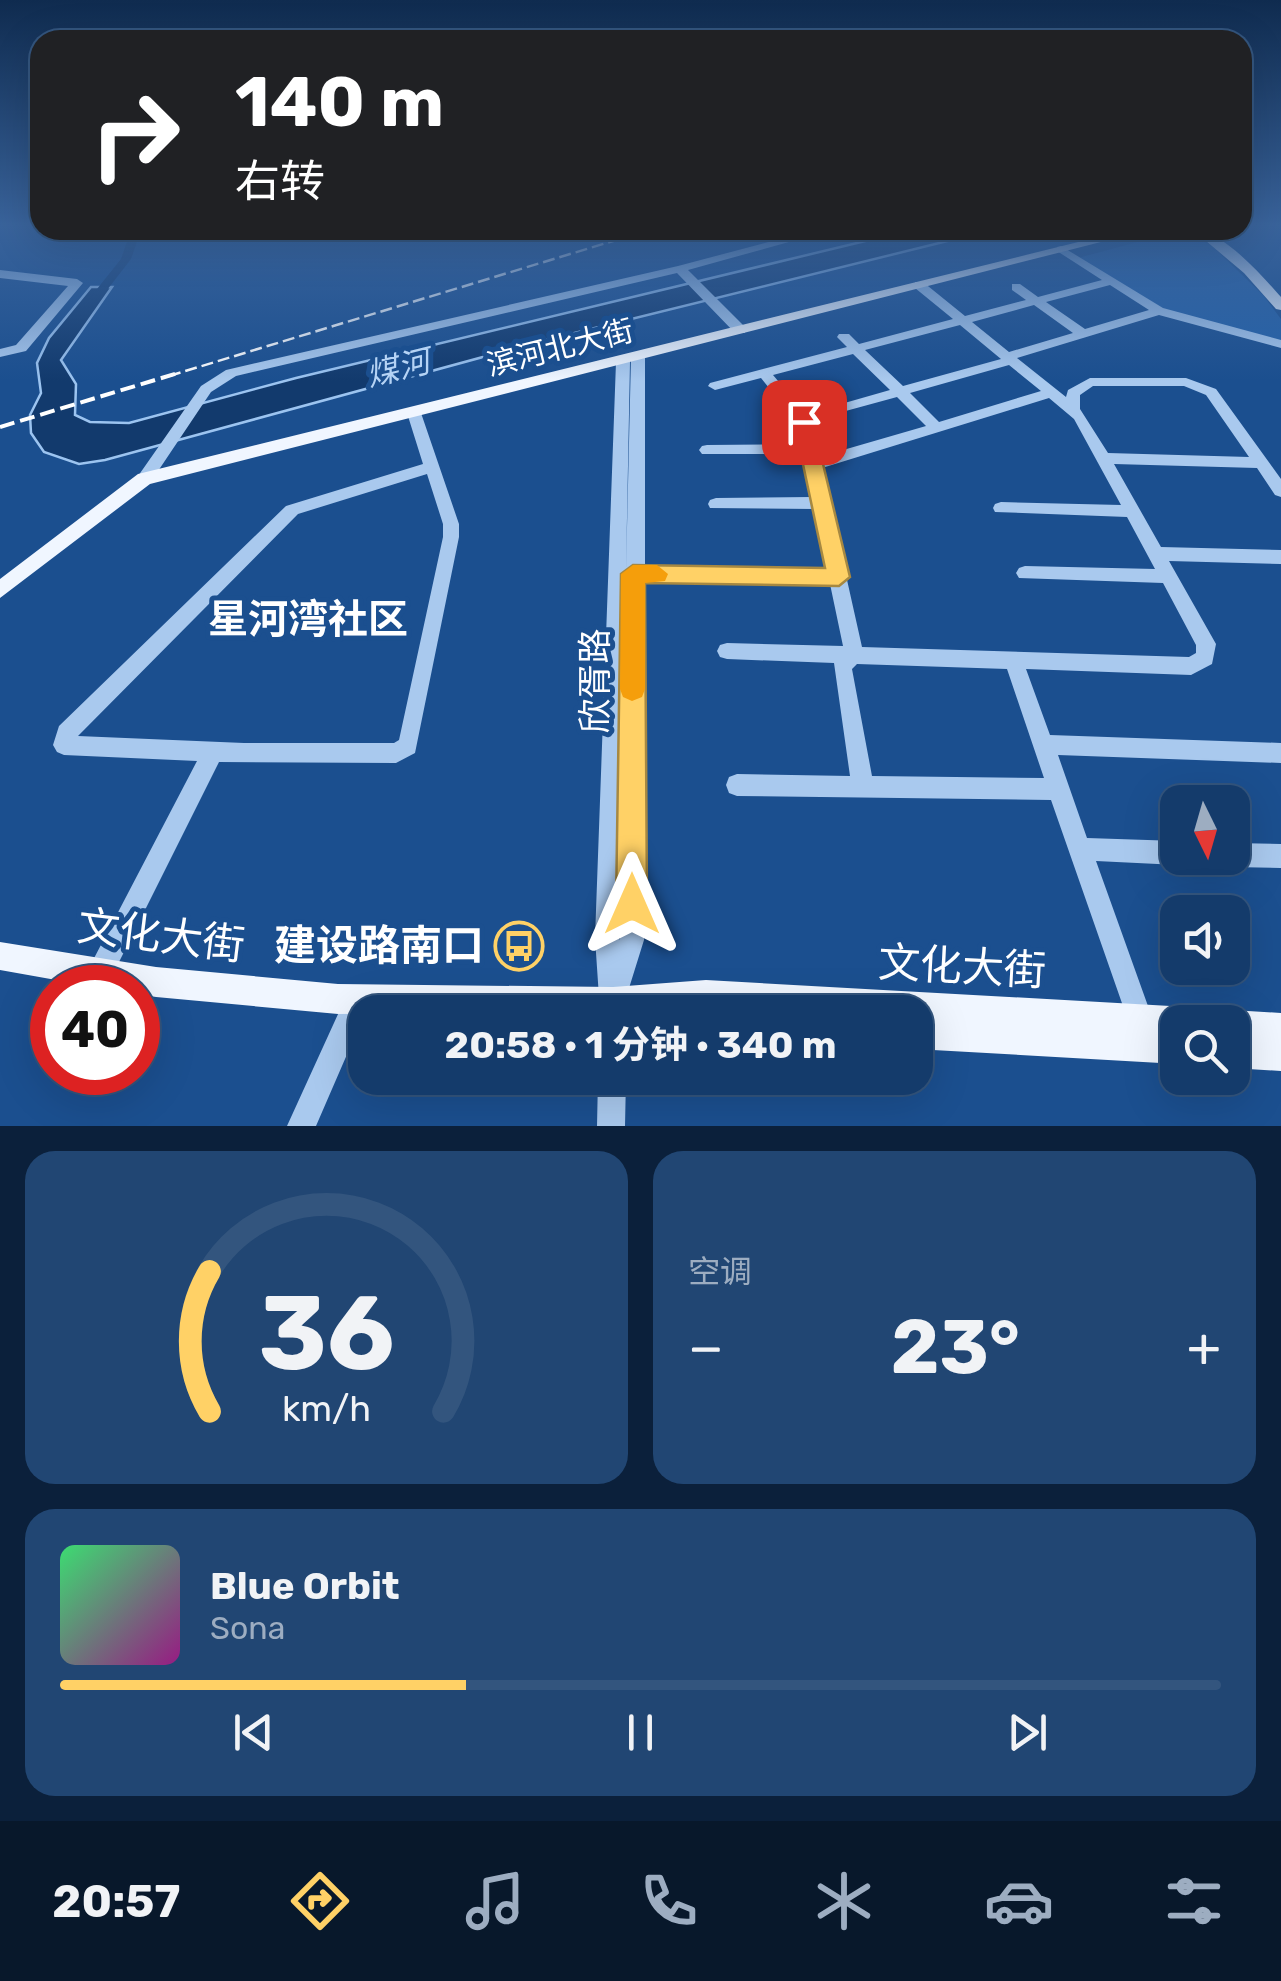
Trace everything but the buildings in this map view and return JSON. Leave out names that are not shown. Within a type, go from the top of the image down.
[{"type":"main road","name":"滨河北大街","points":[[0,590],[144,479],[956,276]]},
{"type":"main road","points":[[1254,276],[1281,306]]},
{"type":"main road","name":"文化大街","points":[[0,956],[53,965]]},
{"type":"main road","name":"文化大街","points":[[160,982],[348,998]]},
{"type":"main road","name":"文化大街","points":[[933,1009],[1160,1021]]},
{"type":"main road","points":[[1250,1026],[1281,1028]]},
{"type":"main road","name":"文化大街","points":[[933,1035],[1160,1048]]},
{"type":"main road","points":[[1250,1053],[1281,1055]]},
{"type":"street","points":[[0,353],[21,348],[77,284],[12,276]]},
{"type":"street","points":[[144,479],[206,390],[231,373],[652,276]]},
{"type":"street","points":[[687,276],[740,330]]},
{"type":"street","points":[[1102,276],[1159,311],[1281,344]]},
{"type":"street","points":[[715,386],[1110,281]]},
{"type":"street","points":[[727,651],[1191,666],[1205,658],[1206,644],[1074,409],[919,285]]},
{"type":"street","points":[[1016,287],[1083,334]]},
{"type":"street","points":[[804,422],[816,415],[1159,311]]},
{"type":"street","points":[[844,337],[936,427]]},
{"type":"street","name":"欣胥路","points":[[617,995],[632,940],[630,360]]},
{"type":"street","name":"欣胥路","points":[[612,995],[608,938],[630,360]]},
{"type":"street","points":[[764,373],[804,422],[854,654]]},
{"type":"street","points":[[1074,409],[1073,393],[1090,382],[1186,382],[1201,386],[1211,392],[1281,490]]},
{"type":"street","points":[[707,450],[812,457],[936,427],[1051,393]]},
{"type":"street","points":[[414,413],[432,467],[451,537],[408,746],[396,754],[64,746],[66,734],[292,510],[432,467]]},
{"type":"street","points":[[1104,458],[1262,464]]},
{"type":"street","points":[[716,504],[823,503]]},
{"type":"street","points":[[1001,508],[1133,511]]},
{"type":"street","points":[[1157,554],[1281,558]]},
{"type":"street","points":[[1025,573],[1169,576]]},
{"type":"street","points":[[633,574],[839,577]]},
{"type":"street","points":[[854,654],[842,666],[862,786]]},
{"type":"street","points":[[1013,659],[1140,1020]]},
{"type":"street","points":[[1043,745],[1281,753]]},
{"type":"street","points":[[104,965],[213,752]]},
{"type":"street","points":[[737,785],[1058,789]]},
{"type":"street","points":[[1080,849],[1160,851]]},
{"type":"street","points":[[1250,855],[1281,856]]},
{"type":"street","points":[[300,1126],[348,1021]]},
{"type":"street","points":[[611,1126],[612,1095]]},
{"type":"shaded area","points":[[1108,276],[1243,276],[1281,319],[1281,341],[1169,312]]},
{"type":"water","points":[[722,276],[807,276],[538,342],[105,460],[79,464],[44,452],[31,433],[30,415],[41,393],[37,363],[49,338],[91,287],[112,287],[61,360],[76,384],[75,415],[90,422],[129,423],[296,378]]},
{"type":"waterway","name":"煤河","points":[[93,301],[113,276]]},
{"type":"railway","points":[[169,376],[499,276]]},
{"type":"railway","points":[[0,427],[178,373]]},
{"type":"slow traffic","points":[[632,689],[633,574],[657,574]]},
{"type":"place","name":"建设路南口","points":[[519,946]]},
{"type":"district","name":"星河湾社区","points":[[308,619]]},
{"type":"route","points":[[632,904],[633,574],[839,577],[804,422]]}]
